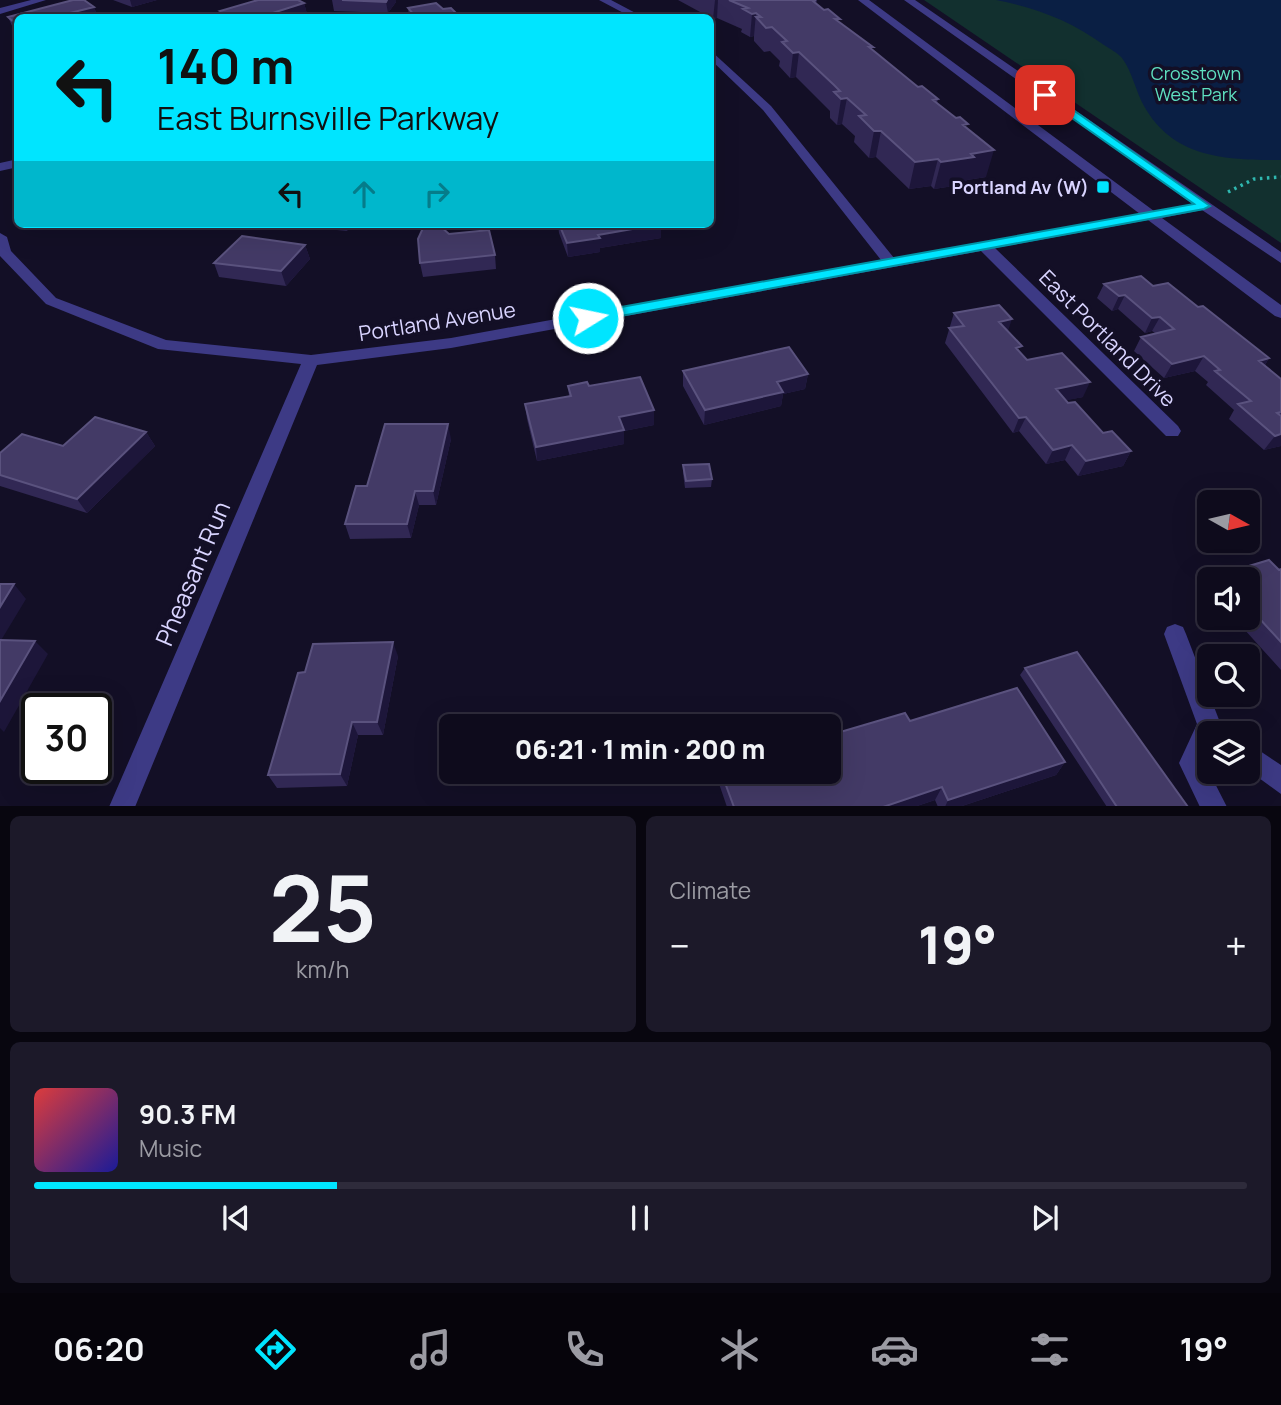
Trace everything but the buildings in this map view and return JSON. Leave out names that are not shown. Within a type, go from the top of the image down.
[{"type":"street","points":[[0,11],[41,0]]},
{"type":"street","points":[[604,0],[633,14]]},
{"type":"street","points":[[863,0],[1281,313]]},
{"type":"street","points":[[909,0],[1281,258]]},
{"type":"street","points":[[714,57],[766,108],[891,263]]},
{"type":"street","name":"Portland Avenue","points":[[0,237],[5,251],[51,301],[164,345],[311,360],[451,343],[1204,206]]},
{"type":"street","name":"East Portland Drive","points":[[984,246],[1172,431]]},
{"type":"street","name":"Pheasant Run","points":[[122,806],[311,360]]},
{"type":"street","points":[[1175,634],[1211,721]]},
{"type":"street","points":[[1197,754],[1191,763],[1197,774]]},
{"type":"street","points":[[1260,764],[1281,781]]},
{"type":"street","points":[[1202,784],[1213,806]]},
{"type":"path","points":[[1224,194],[1254,179],[1281,177]]},
{"type":"green space","name":"Crosstown West Park","points":[[924,0],[1281,0],[1281,243]]},
{"type":"water","points":[[996,0],[1281,0],[1281,160],[1222,157],[1186,146],[1170,137],[1156,124],[1144,106],[1129,69],[1118,54],[1066,22],[1039,11]]},
{"type":"place","name":"Portland Av (W)","points":[[1103,187]]},
{"type":"route","points":[[588,318],[1204,206],[1045,95]]}]
